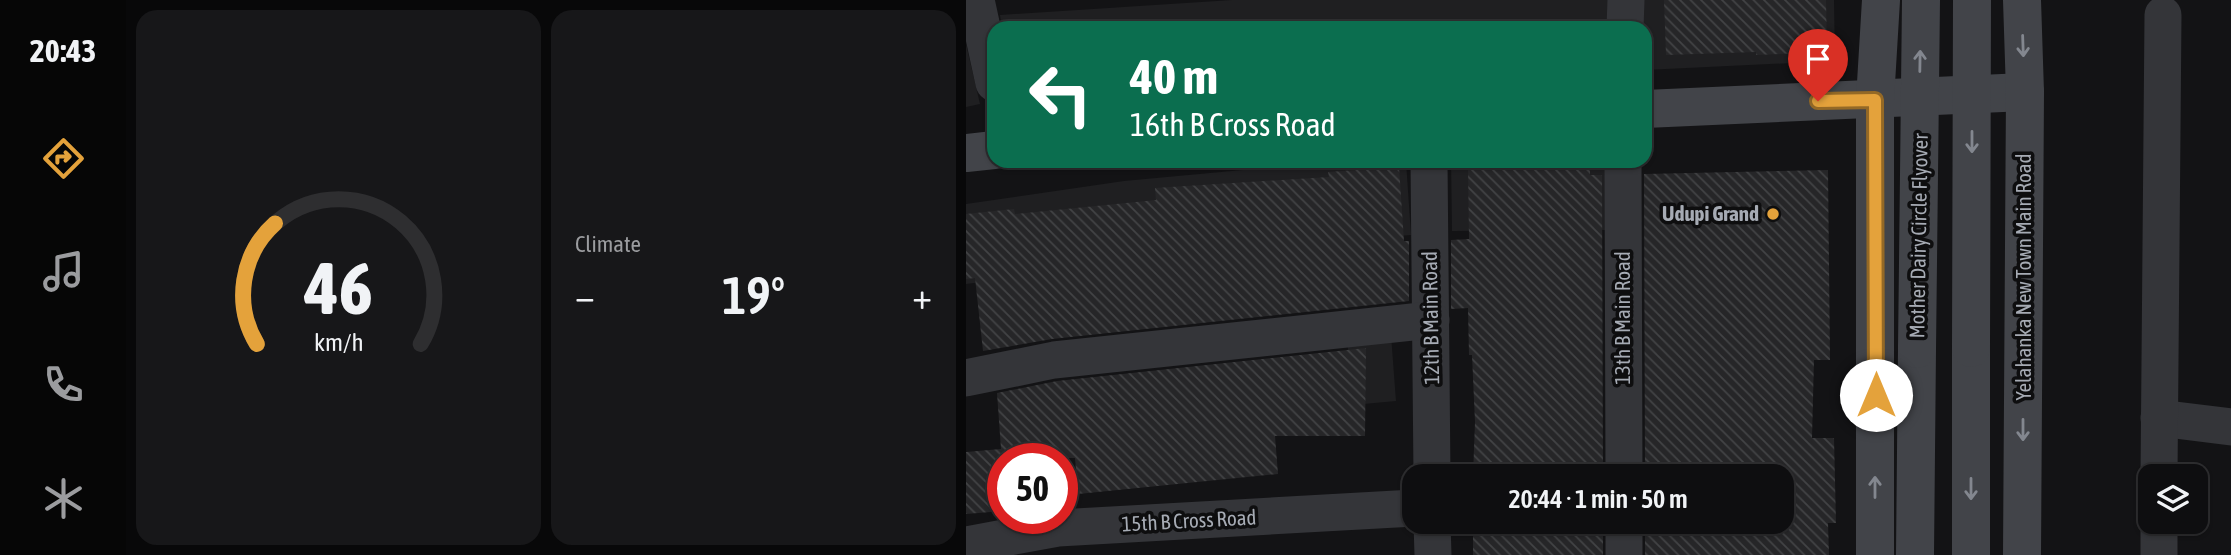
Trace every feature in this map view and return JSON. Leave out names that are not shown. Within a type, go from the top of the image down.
[{"type":"main road","points":[[1875,555],[1875,100],[1881,0]]},
{"type":"main road","name":"Mother Dairy Circle Flyover","points":[[1916,555],[1921,0]]},
{"type":"main road","points":[[1971,555],[1972,0]]},
{"type":"main road","name":"Yelahanka New Town Main Road","points":[[2022,0],[2025,92],[2022,555]]},
{"type":"main road","points":[[1652,109],[2025,92]]},
{"type":"main road","points":[[966,153],[987,151]]},
{"type":"street","points":[[976,0],[987,51]]},
{"type":"street","points":[[1625,21],[1626,0]]},
{"type":"street","points":[[2159,464],[2163,15]]},
{"type":"street","name":"12th B Main Road","points":[[1429,168],[1432,464]]},
{"type":"street","name":"13th B Main Road","points":[[1623,168],[1624,464]]},
{"type":"street","points":[[966,378],[1054,360],[1431,320]]},
{"type":"street","points":[[2159,418],[2231,427]]},
{"type":"street","name":"15th B Cross Road","points":[[966,545],[1059,542],[1402,509]]},
{"type":"street","points":[[1432,534],[1433,555]]},
{"type":"street","points":[[1624,534],[1624,555]]},
{"type":"street","points":[[2159,534],[2159,555]]},
{"type":"shaded area","points":[[1232,0],[1615,0],[1616,21],[1001,21],[1000,15]]},
{"type":"shaded area","points":[[1635,0],[1834,0],[1835,61],[1652,70],[1652,21],[1635,21]]},
{"type":"shaded area","points":[[966,44],[980,104],[966,107]]},
{"type":"shaded area","points":[[1264,168],[1406,168],[1411,235],[1271,246],[966,284],[966,204],[1124,181]]},
{"type":"shaded area","points":[[1451,168],[1606,168],[1607,230],[1452,231]]},
{"type":"shaded area","points":[[1391,335],[1396,401],[1353,405],[1347,339]]},
{"type":"building","points":[[1664,0],[1826,0],[1827,52],[1666,55]]},
{"type":"building","points":[[1399,168],[1404,241],[1409,241],[1409,301],[1052,339],[983,351],[975,278],[966,279],[966,214],[1014,209],[1015,214],[1156,200],[1155,188],[1329,177],[1328,172]]},
{"type":"building","points":[[1468,168],[1590,168],[1590,175],[1602,175],[1603,464],[1473,464],[1475,422],[1468,308],[1451,309],[1451,240],[1469,239]]},
{"type":"building","points":[[1828,170],[1830,360],[1814,360],[1812,438],[1834,438],[1836,523],[1828,523],[1829,555],[1645,555],[1645,534],[1794,534],[1794,464],[1645,464],[1644,174]]},
{"type":"building","points":[[1366,348],[1365,436],[1275,436],[1278,474],[1078,494],[1078,443],[1001,443],[997,393],[1057,381]]},
{"type":"building","points":[[987,450],[987,512],[966,514],[966,452]]},
{"type":"building","points":[[1473,534],[1603,534],[1603,555],[1473,555]]},
{"type":"place","name":"Udupi Grand","points":[[1773,214]]},
{"type":"route","points":[[1818,101],[1875,100],[1876,395]]}]
